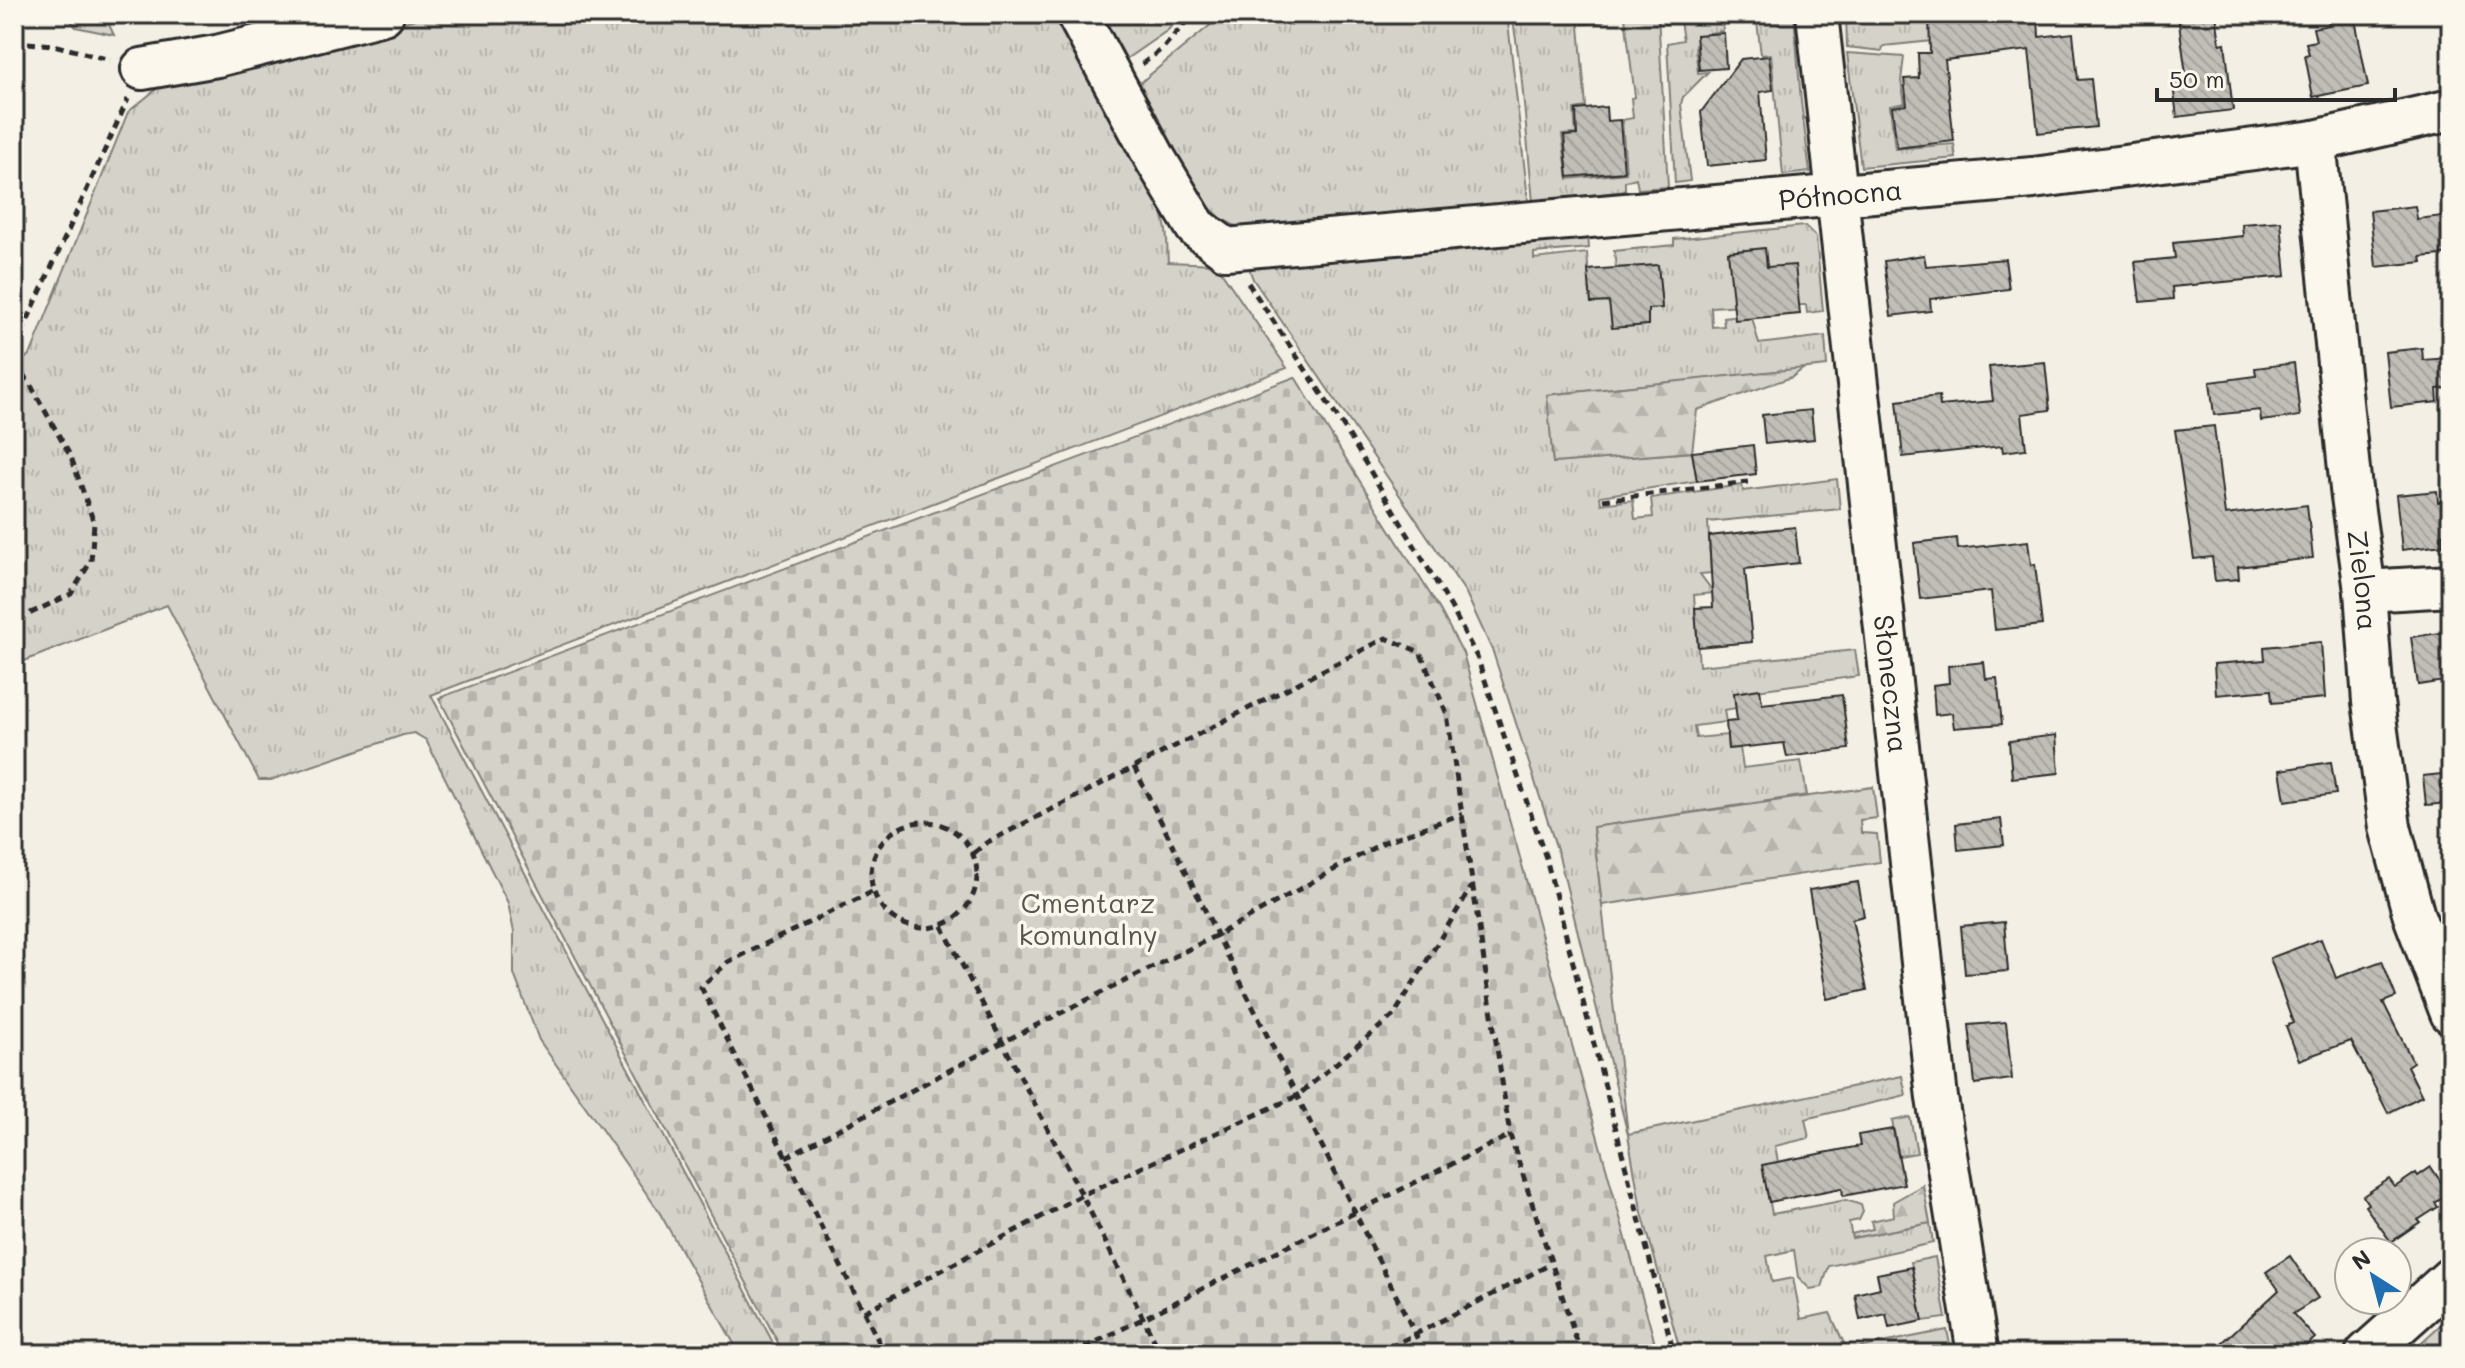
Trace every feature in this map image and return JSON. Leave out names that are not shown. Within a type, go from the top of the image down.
[{"type":"street","points":[[142,69],[217,56],[335,20],[383,14]]},
{"type":"street","points":[[1077,14],[1196,227],[1226,249]]},
{"type":"street","name":"Słoneczna","points":[[1817,14],[1937,1098],[1978,1354]]},
{"type":"street","name":"Północna","points":[[1226,249],[2033,178],[2315,141],[2451,110]]},
{"type":"street","name":"Zielona","points":[[2315,141],[2351,489],[2365,591],[2373,702],[2390,827],[2414,916],[2451,1013]]},
{"type":"street","points":[[2365,591],[2451,586]]},
{"type":"street","points":[[2366,1354],[2451,1278]]},
{"type":"path","points":[[1116,83],[1162,49],[1193,14]]},
{"type":"path","points":[[14,42],[54,45],[142,69],[14,344]]},
{"type":"path","points":[[1226,249],[1347,432],[1451,607],[1477,657],[1546,858],[1674,1354]]},
{"type":"path","points":[[14,363],[30,384],[71,457],[94,523],[91,561],[71,594],[14,621]]},
{"type":"path","points":[[1603,500],[1748,482]]},
{"type":"path","points":[[974,853],[986,843],[1386,638],[1420,652],[1447,714],[1510,1135],[1581,1354]]},
{"type":"path","points":[[1134,767],[1425,1354]]},
{"type":"path","points":[[786,1157],[1003,1042],[1217,935],[1384,842],[1462,814]]},
{"type":"path","points":[[923,820],[951,827],[964,838],[974,853],[978,876],[974,896],[962,913],[942,926],[914,928],[892,919],[872,892],[869,872],[877,846],[898,827],[923,820]]},
{"type":"path","points":[[864,1312],[1082,1195],[1297,1096],[1394,1015],[1473,885]]},
{"type":"path","points":[[872,892],[728,962],[701,987],[885,1354]]},
{"type":"path","points":[[942,926],[1161,1354]]},
{"type":"path","points":[[1072,1354],[1510,1135]]},
{"type":"path","points":[[1377,1354],[1551,1264]]},
{"type":"path","points":[[2429,1354],[2451,1342]]},
{"type":"green space","points":[[66,14],[104,14],[114,35],[76,27]]},
{"type":"green space","points":[[434,14],[1055,14],[1119,116],[1148,172],[1165,225],[1168,262],[1216,264],[1287,368],[431,695],[779,1354],[740,1354],[658,1210],[539,1040],[514,974],[514,932],[508,903],[426,740],[414,733],[403,735],[271,780],[259,780],[167,605],[14,665],[14,369],[31,353],[128,112],[159,87]]},
{"type":"green space","points":[[1101,14],[1183,14],[1168,30],[1126,59]]},
{"type":"green space","points":[[1227,14],[1507,14],[1529,208],[1241,229],[1222,219],[1206,204],[1141,94],[1140,83]]},
{"type":"green space","points":[[1512,14],[1578,14],[1586,107],[1574,109],[1576,134],[1562,135],[1568,179],[1626,173],[1622,120],[1633,118],[1631,98],[1635,97],[1625,17],[1604,18],[1604,21],[1583,24],[1582,14],[1658,14],[1668,187],[1638,189],[1636,178],[1625,181],[1625,191],[1533,202],[1521,72]]},
{"type":"green space","points":[[1665,14],[1722,14],[1723,31],[1709,33],[1710,43],[1695,45],[1698,73],[1708,72],[1683,97],[1681,104],[1690,181],[1675,183],[1667,43],[1683,40],[1680,21],[1665,24]]},
{"type":"green space","points":[[1726,14],[1794,14],[1810,172],[1783,175],[1771,54],[1761,55],[1757,22],[1726,22]]},
{"type":"green space","points":[[1846,14],[1927,14],[1927,23],[1959,24],[1961,38],[1884,46],[1882,51],[1847,47]]},
{"type":"green space","points":[[1847,53],[1904,57],[1901,81],[1905,103],[1890,106],[1895,149],[1954,144],[1956,158],[1861,167]]},
{"type":"green space","points":[[1805,226],[1816,237],[1823,311],[1807,313],[1806,305],[1799,305],[1767,267],[1764,248],[1728,252],[1730,268],[1739,268],[1742,305],[1711,307],[1712,327],[1724,326],[1723,317],[1751,314],[1759,344],[1825,336],[1827,366],[1548,395],[1553,463],[1692,452],[1697,481],[1600,496],[1601,504],[1633,500],[1635,519],[1653,517],[1651,498],[1742,485],[1743,491],[1837,479],[1840,509],[1708,522],[1711,573],[1700,574],[1714,593],[1694,595],[1699,666],[1855,650],[1859,676],[1734,693],[1736,708],[1724,710],[1726,722],[1694,726],[1696,738],[1727,735],[1728,749],[1740,748],[1743,768],[1801,761],[1807,795],[1593,827],[1628,1134],[1902,1076],[1906,1095],[1805,1119],[1809,1138],[1775,1146],[1778,1162],[1763,1165],[1772,1214],[1846,1200],[1861,1205],[1863,1212],[1859,1220],[1849,1222],[1852,1238],[1930,1223],[1933,1243],[1829,1266],[1822,1287],[1810,1289],[1798,1277],[1794,1250],[1767,1256],[1772,1282],[1793,1278],[1801,1319],[1830,1313],[1847,1350],[1947,1330],[1952,1354],[1681,1354],[1641,1209],[1628,1135],[1559,856],[1493,652],[1466,593],[1250,271],[1252,266],[1588,235],[1589,248],[1534,253],[1534,259],[1587,253],[1591,303],[1609,302],[1648,309],[1662,307],[1658,265],[1616,268],[1614,251],[1674,245],[1674,239]]},
{"type":"green space","points":[[1804,368],[1792,377],[1697,410],[1692,452],[1553,463],[1547,395]]},
{"type":"green space","name":"Cmentarz komunalny","points":[[1295,377],[1440,610],[1463,653],[1658,1354],[784,1354],[439,698]]},
{"type":"green space","points":[[1873,787],[1877,818],[1860,820],[1861,833],[1877,834],[1880,862],[1602,905],[1593,827]]},
{"type":"green space","points":[[1910,1117],[1917,1153],[1899,1156],[1892,1121]]},
{"type":"green space","points":[[1923,1185],[1930,1223],[1852,1238],[1851,1234],[1873,1229],[1871,1221],[1894,1216],[1893,1202]]},
{"type":"green space","points":[[1935,1257],[1946,1318],[1923,1321],[1911,1262]]},
{"type":"green space","points":[[2451,1315],[2451,1354],[2409,1354]]},
{"type":"building","points":[[1929,14],[1983,14],[1984,22],[2038,17],[2039,37],[2073,33],[2078,80],[2091,79],[2096,127],[2038,133],[2029,50],[1945,60],[1954,141],[1897,148],[1892,107],[1907,105],[1904,79],[1919,78],[1918,53],[1930,53]]},
{"type":"building","points":[[2216,14],[2220,44],[2225,43],[2233,110],[2177,117],[2172,76],[2186,74],[2178,16]]},
{"type":"building","points":[[2327,14],[2354,14],[2368,86],[2313,97],[2305,55],[2309,54],[2306,43],[2316,41],[2313,28],[2329,25]]},
{"type":"building","points":[[1724,33],[1726,68],[1699,70],[1696,35]]},
{"type":"building","points":[[1769,56],[1773,90],[1760,92],[1766,160],[1707,166],[1701,112],[1741,59]]},
{"type":"building","points":[[1606,107],[1607,121],[1620,120],[1624,172],[1568,177],[1564,136],[1577,135],[1576,110]]},
{"type":"building","points":[[2415,206],[2417,219],[2451,215],[2451,254],[2421,257],[2422,262],[2376,267],[2370,211]]},
{"type":"building","points":[[2281,221],[2286,276],[2172,287],[2173,299],[2140,302],[2135,262],[2175,258],[2173,243],[2243,236],[2242,224]]},
{"type":"building","points":[[1765,248],[1767,267],[1795,265],[1800,314],[1735,320],[1728,252]]},
{"type":"building","points":[[1924,255],[1926,266],[2005,259],[2009,289],[1930,299],[1931,311],[1891,316],[1884,261]]},
{"type":"building","points":[[1658,265],[1662,308],[1648,309],[1648,325],[1612,328],[1609,302],[1591,303],[1588,270]]},
{"type":"building","points":[[2422,348],[2423,360],[2449,358],[2451,388],[2437,389],[2438,402],[2391,407],[2385,352]]},
{"type":"building","points":[[2045,362],[2050,410],[2022,414],[2026,449],[2003,452],[2002,446],[1903,457],[1897,401],[1939,396],[1940,406],[1993,401],[1989,367]]},
{"type":"building","points":[[2294,363],[2300,416],[2261,421],[2260,410],[2214,415],[2210,382],[2256,376],[2255,368]]},
{"type":"building","points":[[1811,410],[1814,439],[1765,444],[1762,415]]},
{"type":"building","points":[[2214,426],[2225,515],[2307,505],[2313,558],[2238,567],[2239,579],[2215,581],[2212,557],[2194,559],[2175,430]]},
{"type":"building","points":[[1753,445],[1756,474],[1697,481],[1692,452]]},
{"type":"building","points":[[2437,491],[2438,502],[2451,500],[2451,533],[2442,534],[2443,545],[2402,550],[2396,495]]},
{"type":"building","points":[[1795,527],[1799,563],[1745,569],[1752,642],[1698,647],[1695,608],[1713,607],[1709,536]]},
{"type":"building","points":[[1957,538],[1958,549],[2028,541],[2031,565],[2035,564],[2042,625],[1995,630],[1991,591],[1920,599],[1914,543]]},
{"type":"building","points":[[2447,632],[2448,636],[2451,635],[2451,680],[2418,685],[2411,637]]},
{"type":"building","points":[[2321,642],[2325,698],[2272,703],[2271,690],[2216,695],[2214,664],[2265,660],[2264,647]]},
{"type":"building","points":[[1984,662],[1986,679],[1997,678],[2002,724],[1954,728],[1952,713],[1935,715],[1933,685],[1949,683],[1948,666]]},
{"type":"building","points":[[1760,689],[1762,704],[1842,695],[1849,749],[1787,757],[1784,743],[1728,749],[1726,722],[1737,721],[1734,693]]},
{"type":"building","points":[[2056,735],[2059,773],[2012,778],[2009,741]]},
{"type":"building","points":[[2331,762],[2336,794],[2285,801],[2280,770]]},
{"type":"building","points":[[2451,773],[2451,803],[2426,805],[2423,776]]},
{"type":"building","points":[[2001,819],[2004,845],[1958,850],[1956,824]]},
{"type":"building","points":[[1858,882],[1864,916],[1852,919],[1867,990],[1827,999],[1809,890]]},
{"type":"building","points":[[2004,922],[2008,971],[1965,974],[1961,926]]},
{"type":"building","points":[[2321,939],[2336,978],[2382,961],[2396,997],[2383,1002],[2413,1062],[2407,1066],[2422,1096],[2388,1113],[2351,1041],[2299,1060],[2286,1026],[2293,1023],[2270,958]]},
{"type":"building","points":[[2006,1022],[2012,1079],[1975,1084],[1969,1025]]},
{"type":"building","points":[[1893,1129],[1904,1184],[1843,1196],[1842,1188],[1769,1202],[1762,1165],[1860,1146],[1858,1135]]},
{"type":"building","points":[[2431,1167],[2449,1194],[2435,1203],[2438,1207],[2400,1236],[2387,1236],[2365,1206],[2368,1204],[2363,1196],[2389,1179],[2395,1187],[2416,1173],[2418,1176]]},
{"type":"building","points":[[2290,1256],[2318,1298],[2293,1314],[2315,1338],[2297,1354],[2210,1354],[2279,1290],[2266,1272]]},
{"type":"building","points":[[1912,1267],[1923,1321],[1889,1328],[1886,1314],[1860,1320],[1855,1294],[1880,1288],[1877,1274]]}]
